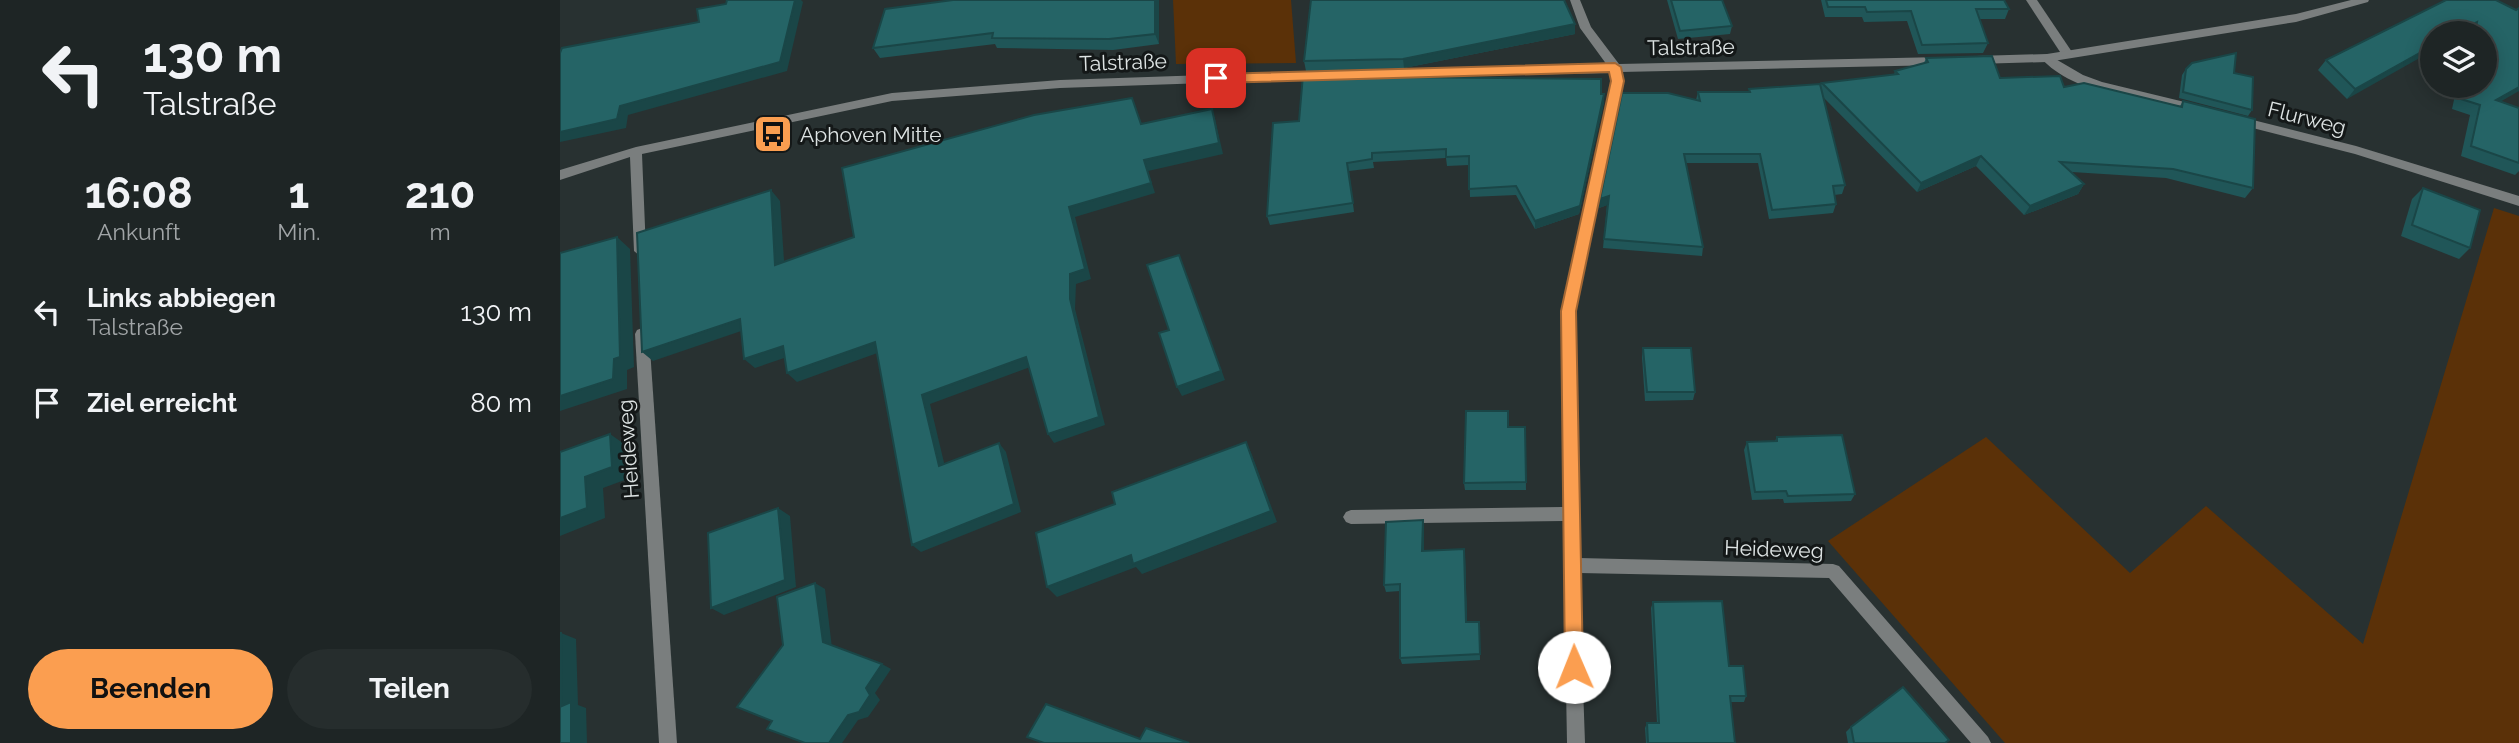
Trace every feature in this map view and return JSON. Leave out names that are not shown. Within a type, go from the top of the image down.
[{"type":"street","points":[[1574,0],[1586,27],[1615,67],[1617,81],[1568,311],[1576,743]]},
{"type":"street","points":[[2031,0],[2067,55]]},
{"type":"street","points":[[1966,61],[2067,55],[2296,18],[2364,0]]},
{"type":"street","name":"Flurweg","points":[[2047,58],[2059,70],[2086,81],[2356,150],[2519,201]]},
{"type":"street","name":"Talstraße","points":[[1354,74],[1953,61]]},
{"type":"street","name":"Talstraße","points":[[560,175],[636,151],[892,97],[1059,84],[1326,75]]},
{"type":"street","points":[[636,151],[640,270]]},
{"type":"street","name":"Heideweg","points":[[641,312],[668,743]]},
{"type":"street","points":[[1351,517],[1570,514]]},
{"type":"street","name":"Heideweg","points":[[1572,565],[1833,571],[1982,743]]},
{"type":"shaded area","points":[[1173,0],[1291,0],[1296,63],[1176,64]]},
{"type":"shaded area","points":[[2494,208],[2519,216],[2519,743],[2005,743],[1828,541],[1986,437],[2130,573],[2206,506],[2363,644]]},
{"type":"building","points":[[727,0],[795,0],[780,62],[620,106],[617,119],[560,132],[562,48],[699,22],[697,9],[726,4]]},
{"type":"building","points":[[953,0],[1155,0],[1155,34],[1109,39],[992,38],[993,33],[873,48],[885,9]]},
{"type":"building","points":[[1311,0],[1564,0],[1575,24],[1403,59],[1304,61]]},
{"type":"building","points":[[1671,0],[1722,0],[1732,26],[1680,31]]},
{"type":"building","points":[[1826,0],[2004,0],[2009,9],[1976,9],[1988,43],[1922,45],[1911,11],[1867,12],[1865,7],[1828,7]]},
{"type":"building","points":[[2446,0],[2496,0],[2516,10],[2519,8],[2519,87],[2496,100],[2519,108],[2519,163],[2471,146],[2480,105],[2461,99],[2497,98],[2497,21],[2420,21],[2420,53],[2355,89],[2326,60]]},
{"type":"building","points":[[2236,53],[2234,73],[2253,77],[2252,110],[2183,92],[2186,69],[2192,63]]},
{"type":"building","points":[[1992,56],[2000,78],[2060,76],[2064,87],[2084,83],[2182,107],[2183,101],[2255,119],[2253,188],[2173,169],[2060,162],[2084,184],[2030,206],[1981,156],[1921,183],[1822,83],[1898,74],[1895,71],[1928,62],[1926,58]]},
{"type":"building","points":[[1393,72],[1393,77],[1601,79],[1601,94],[1604,94],[1580,206],[1535,221],[1516,186],[1469,189],[1469,156],[1446,157],[1446,149],[1372,153],[1372,159],[1347,163],[1353,203],[1267,216],[1273,123],[1299,121],[1303,75]]},
{"type":"building","points":[[1820,84],[1845,185],[1833,186],[1836,204],[1772,210],[1760,154],[1684,154],[1703,247],[1604,239],[1609,196],[1600,199],[1622,93],[1668,93],[1700,101],[1698,92],[1750,92],[1749,89]]},
{"type":"building","points":[[1132,98],[1141,124],[1212,109],[1219,143],[1144,160],[1151,183],[1069,207],[1085,269],[1070,274],[1070,299],[1099,417],[1048,434],[1026,357],[922,395],[939,466],[999,443],[1014,504],[912,545],[875,342],[787,373],[783,346],[744,359],[740,319],[642,352],[637,233],[771,190],[775,265],[854,237],[842,168],[1034,115]]},
{"type":"building","points":[[2423,188],[2480,210],[2470,248],[2412,225]]},
{"type":"building","points":[[617,237],[620,357],[614,359],[613,379],[560,396],[560,253]]},
{"type":"building","points":[[1179,255],[1221,371],[1177,387],[1159,333],[1169,330],[1147,265]]},
{"type":"building","points":[[1643,348],[1691,348],[1695,392],[1647,392]]},
{"type":"building","points":[[1466,411],[1508,411],[1508,427],[1525,427],[1526,482],[1464,483]]},
{"type":"building","points":[[610,434],[612,467],[585,477],[587,508],[560,518],[560,452]]},
{"type":"building","points":[[1842,435],[1855,494],[1788,496],[1786,491],[1755,492],[1747,442],[1777,441],[1777,437]]},
{"type":"building","points":[[1246,442],[1271,511],[1133,564],[1131,555],[1047,587],[1036,533],[1115,504],[1112,492]]},
{"type":"building","points":[[778,508],[785,580],[711,608],[708,533]]},
{"type":"building","points":[[1423,520],[1422,551],[1464,549],[1466,622],[1479,622],[1480,654],[1400,658],[1400,584],[1384,585],[1386,522]]},
{"type":"building","points":[[815,583],[823,642],[882,664],[866,688],[870,695],[859,712],[848,715],[829,743],[805,743],[767,729],[772,721],[737,707],[783,645],[777,597]]},
{"type":"building","points":[[1722,601],[1729,666],[1743,666],[1746,696],[1730,696],[1735,743],[1648,743],[1647,723],[1659,723],[1653,602]]},
{"type":"building","points":[[560,633],[562,706],[571,702],[571,743],[560,743]]},
{"type":"building","points":[[1903,687],[1949,740],[1945,743],[1854,743],[1851,727]]},
{"type":"building","points":[[1046,704],[1140,739],[1146,728],[1189,743],[1044,743],[1027,737]]},
{"type":"place","name":"Aphoven Mitte","points":[[773,134]]},
{"type":"route","points":[[1216,78],[1615,67],[1617,81],[1568,311],[1574,667]]}]
